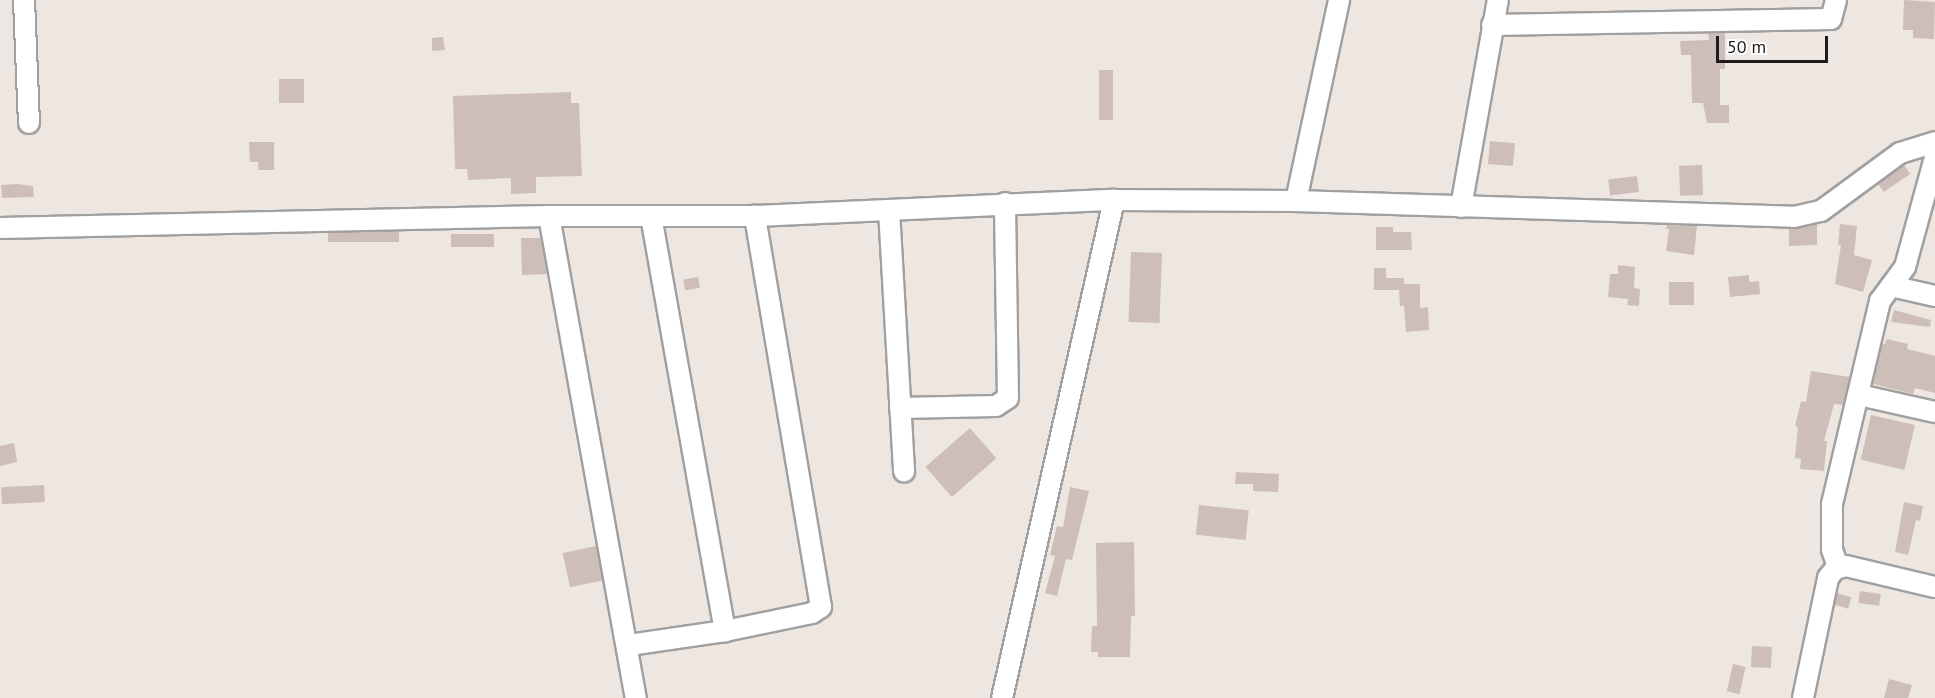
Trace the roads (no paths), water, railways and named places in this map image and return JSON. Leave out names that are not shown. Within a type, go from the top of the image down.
[{"type":"street","points":[[24,0],[29,123]]},
{"type":"street","points":[[1296,201],[1339,0]]},
{"type":"street","points":[[1461,207],[1498,0]]},
{"type":"street","points":[[1492,25],[1830,19],[1836,0]]},
{"type":"street","points":[[0,228],[549,216],[755,216],[1005,203],[1114,200],[1296,201],[1808,216],[1836,202],[1900,153],[1935,142]]},
{"type":"street","points":[[1838,567],[1832,550],[1832,504],[1880,301],[1905,267],[1935,157]]},
{"type":"street","points":[[1002,698],[1114,200]]},
{"type":"street","points":[[900,408],[996,406],[1008,398],[1005,203]]},
{"type":"street","points":[[889,210],[904,472]]},
{"type":"street","points":[[549,216],[629,645],[636,698]]},
{"type":"street","points":[[651,216],[725,631]]},
{"type":"street","points":[[629,645],[725,631],[812,613],[819,611],[822,604],[755,216]]},
{"type":"street","points":[[1891,286],[1935,296]]},
{"type":"street","points":[[1859,395],[1935,412]]},
{"type":"street","points":[[1803,698],[1828,578],[1838,567],[1846,566],[1935,586]]}]
